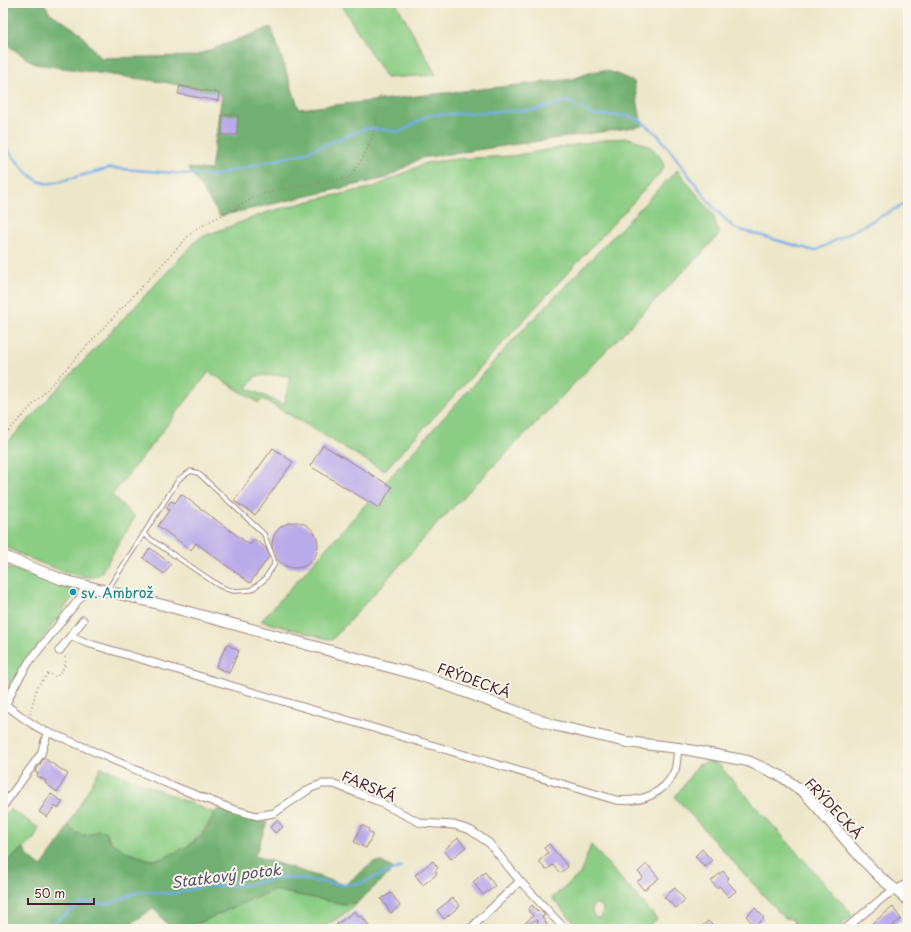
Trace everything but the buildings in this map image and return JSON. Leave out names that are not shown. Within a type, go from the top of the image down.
[{"type":"street","name":"FRÝDECKÁ","points":[[3,556],[63,580],[106,592],[167,606],[422,676],[553,725],[627,742],[678,748],[748,761],[782,776],[816,804],[863,860],[882,879],[908,900]]},
{"type":"street","points":[[5,708],[14,685],[29,662],[80,598],[85,586]]},
{"type":"street","points":[[58,651],[83,620]]},
{"type":"street","points":[[71,636],[87,643],[616,800],[640,800],[661,789],[676,768],[678,748]]},
{"type":"street","name":"FARSKÁ","points":[[5,708],[48,734],[63,738],[195,795],[232,809],[258,816],[274,813],[316,785],[342,785],[421,823],[454,825],[470,830],[489,843],[520,881],[565,929]]},
{"type":"street","points":[[3,806],[41,754],[48,734]]},
{"type":"street","points":[[470,929],[520,881]]},
{"type":"street","points":[[845,929],[885,896],[908,883]]},
{"type":"lane","points":[[106,592],[143,534],[179,479],[191,471],[198,473],[264,534],[273,555],[274,565],[264,580],[251,590],[234,591],[218,585],[143,534]]},
{"type":"path","points":[[3,437],[194,230],[261,194],[349,178],[364,158],[372,142],[380,107],[380,92]]},
{"type":"path","points":[[25,720],[31,712],[37,687],[43,678],[48,674],[56,677],[66,664],[66,658],[58,651]]},
{"type":"green space","points":[[3,3],[44,3],[50,13],[78,31],[101,58],[194,56],[271,27],[299,109],[573,79],[591,72],[604,71],[616,74],[634,82],[642,126],[421,158],[386,178],[220,216],[188,168],[211,170],[222,95],[169,83],[35,64],[3,42]]},
{"type":"green space","points":[[340,3],[396,3],[436,75],[386,78]]},
{"type":"green space","points":[[628,138],[650,147],[662,160],[664,166],[661,172],[384,471],[263,399],[259,403],[209,372],[112,495],[135,517],[101,573],[93,577],[85,577],[74,574],[34,560],[3,546],[3,447],[199,238],[268,212],[374,187],[426,163],[456,159],[512,156],[609,139]],"holes":[[[256,376],[290,376],[284,405],[247,388]]]},
{"type":"green space","points":[[677,170],[713,214],[719,235],[438,523],[332,640],[261,621],[515,338]]},
{"type":"green space","points":[[3,566],[77,591],[3,693]]},
{"type":"green space","points":[[708,762],[718,764],[853,915],[836,929],[797,929],[792,919],[784,918],[675,797],[698,765]]},
{"type":"green space","points":[[101,767],[214,813],[211,821],[199,836],[184,848],[167,857],[159,859],[142,858],[126,852],[112,843],[107,834],[98,830],[87,835],[79,834],[69,827],[69,824]]},
{"type":"green space","points":[[10,809],[39,828],[34,839],[3,865],[3,815]]},
{"type":"green space","points":[[218,809],[249,819],[267,822],[255,856],[345,885],[374,862],[382,862],[394,869],[357,903],[344,904],[273,890],[185,929],[171,929],[154,908],[123,929],[3,929],[3,865],[24,848],[27,855],[41,867],[62,838],[69,824],[69,827],[72,830],[83,835],[94,833],[98,830],[105,831],[110,842],[129,853],[151,860],[161,859],[188,846],[199,838],[208,827],[214,813]]},
{"type":"green space","points":[[591,845],[657,919],[645,929],[580,929],[552,898],[580,874]],"holes":[[[597,904],[602,906],[603,911],[601,917],[597,918],[592,912],[593,905]]]},
{"type":"green space","points":[[273,890],[344,904],[357,903],[355,906],[322,929],[203,929],[198,923]]},
{"type":"waterway","points":[[3,144],[26,172],[38,181],[49,184],[110,168],[211,176],[304,153],[367,128],[400,132],[429,115],[535,110],[567,101],[594,115],[627,116],[641,121],[659,136],[713,207],[734,228],[815,251],[908,202]]},
{"type":"waterway","name":"Statkový potok","points":[[37,929],[49,926],[82,903],[108,904],[140,891],[173,894],[204,886],[246,885],[283,877],[345,885],[361,883],[401,867]]},
{"type":"place","name":"sv. Ambrož","points":[[73,592]]}]
